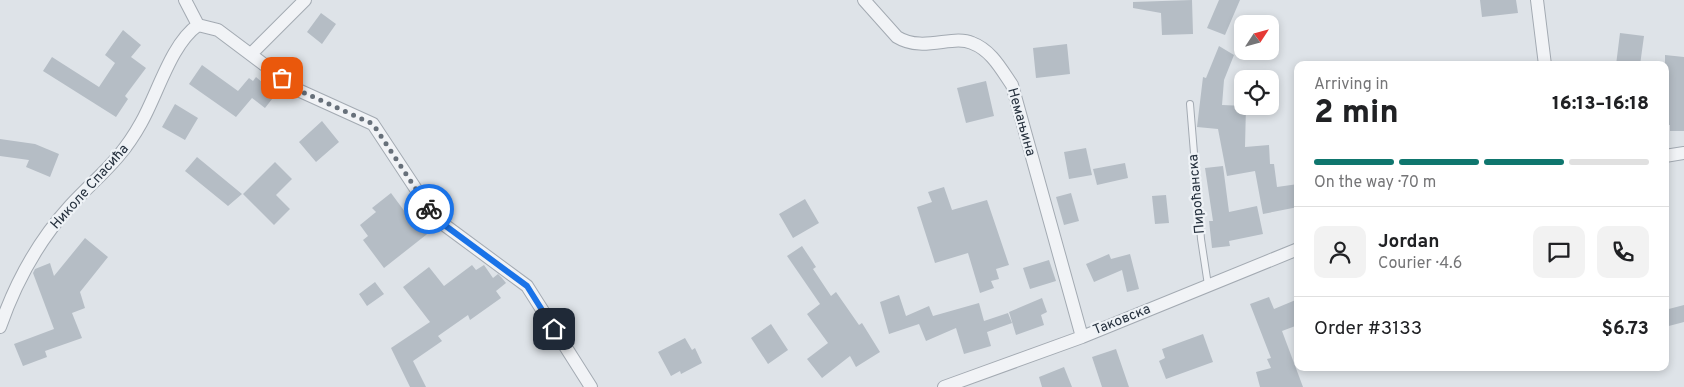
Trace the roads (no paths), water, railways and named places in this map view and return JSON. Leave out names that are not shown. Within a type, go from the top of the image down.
[{"type":"street","points":[[185,0],[198,25],[218,30],[298,90],[373,124],[435,218],[527,286],[591,387]]},
{"type":"street","points":[[251,54],[305,0]]},
{"type":"street","name":"Немањина","points":[[864,0],[897,37],[903,41],[928,44],[964,41],[979,46],[998,64],[1012,85],[1082,337]]},
{"type":"street","points":[[1537,0],[1545,61]]},
{"type":"street","name":"Николе Спасића","points":[[0,327],[7,308],[38,247],[65,212],[108,170],[128,146],[176,51],[189,32],[198,25]]},
{"type":"street","points":[[1669,155],[1684,152]]},
{"type":"street","name":"Таковска","points":[[944,387],[1082,337],[1294,251]]},
{"type":"lane","name":"Пироћанска","points":[[1190,104],[1201,239],[1208,285]]}]
